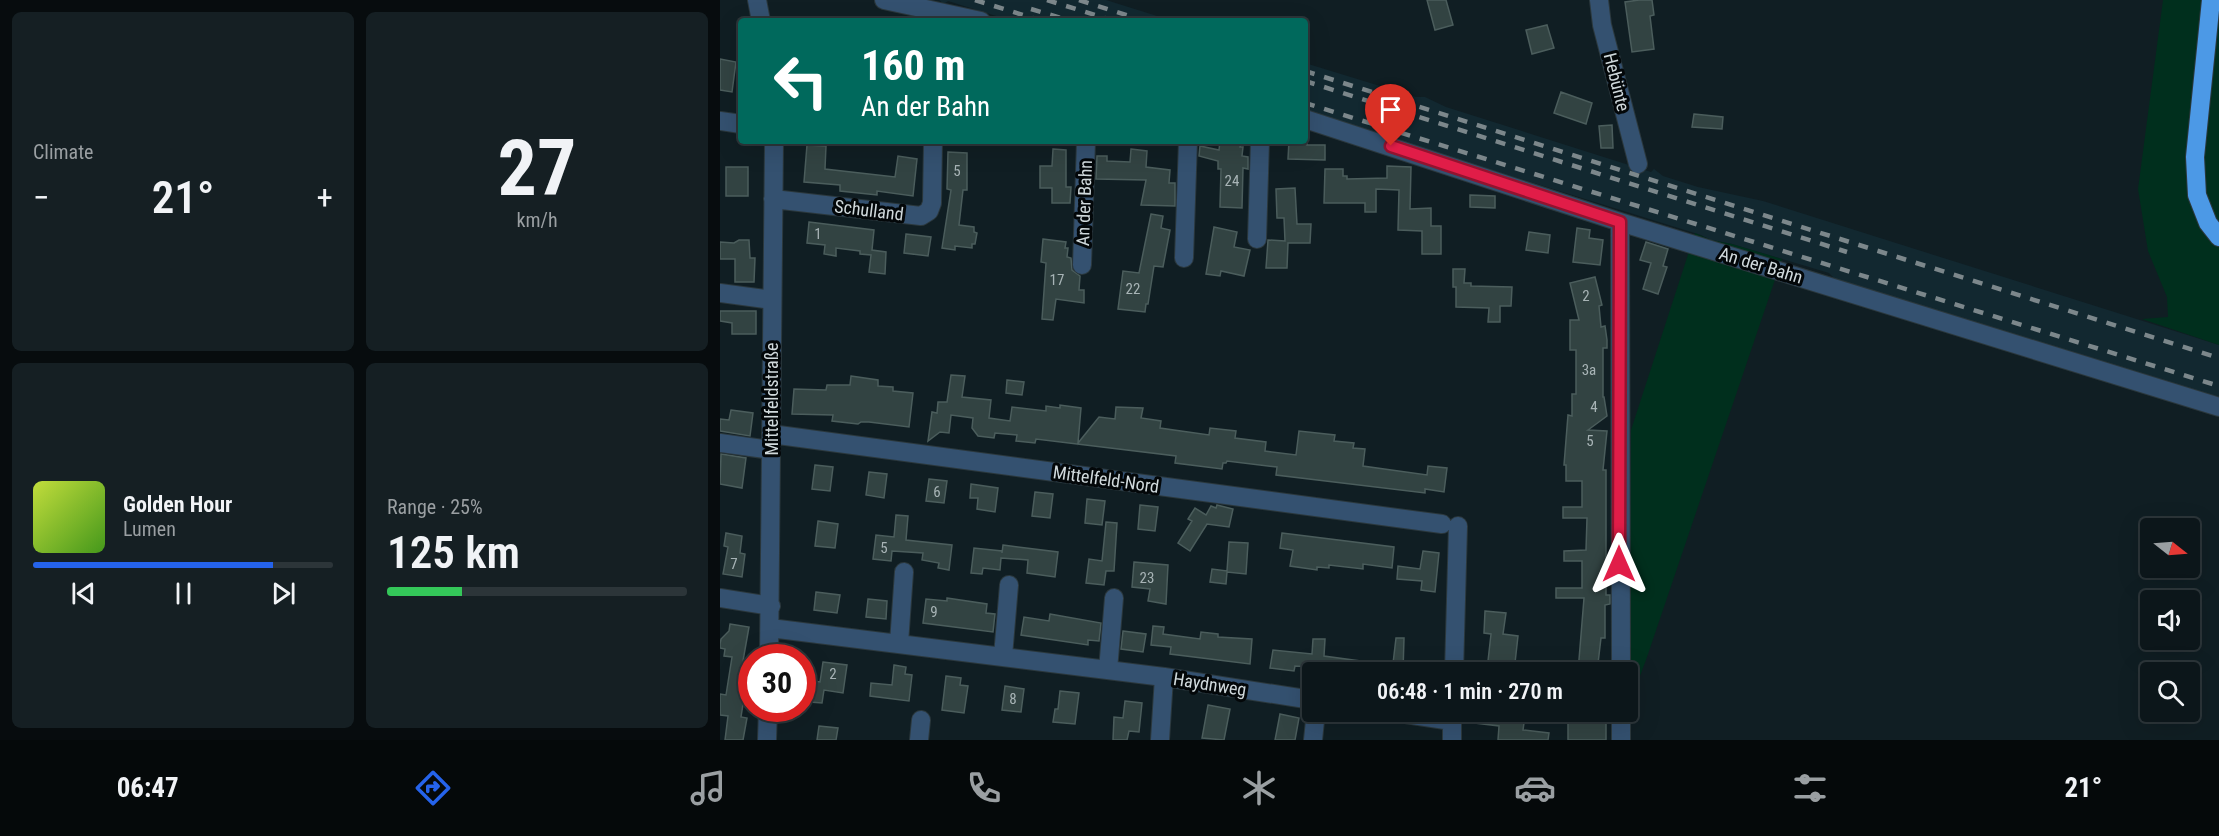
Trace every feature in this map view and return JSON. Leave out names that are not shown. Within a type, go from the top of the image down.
[{"type":"highway","points":[[2211,0],[2195,157],[2197,195],[2208,224],[2219,237]]},
{"type":"highway","points":[[2219,5],[2203,153],[2206,189],[2215,220],[2219,224]]},
{"type":"street","points":[[757,0],[760,18]]},
{"type":"street","points":[[884,0],[967,18]]},
{"type":"street","name":"Hebünte","points":[[1599,0],[1602,25],[1638,164]]},
{"type":"street","name":"An der Bahn","points":[[1308,120],[1620,222],[2219,407]]},
{"type":"street","points":[[720,121],[738,124]]},
{"type":"street","name":"Mittelfeldstraße","points":[[769,644],[774,144]]},
{"type":"street","name":"Schulland","points":[[773,199],[921,216],[929,211],[932,203],[933,144]]},
{"type":"street","name":"An der Bahn","points":[[1082,265],[1086,144]]},
{"type":"street","points":[[1184,258],[1188,144]]},
{"type":"street","points":[[1257,239],[1260,144]]},
{"type":"street","points":[[1620,222],[1621,662]]},
{"type":"street","points":[[720,293],[772,300]]},
{"type":"street","name":"Mittelfeld-Nord","points":[[720,443],[771,442],[1450,525],[1454,662]]},
{"type":"street","points":[[899,643],[904,572]]},
{"type":"street","points":[[1004,656],[1009,585]]},
{"type":"street","points":[[720,598],[771,606]]},
{"type":"street","points":[[1108,670],[1114,598]]},
{"type":"street","name":"Haydnweg","points":[[770,628],[1164,677],[1302,698]]},
{"type":"street","points":[[1160,740],[1164,677]]},
{"type":"street","points":[[919,740],[921,720]]},
{"type":"street","points":[[768,722],[768,740]]},
{"type":"street","points":[[1313,740],[1315,722]]},
{"type":"street","points":[[1452,722],[1452,740]]},
{"type":"street","points":[[1621,722],[1621,740]]},
{"type":"shaded area","points":[[939,0],[1106,0],[1163,18],[1002,18],[948,1],[944,4]]},
{"type":"shaded area","points":[[1308,64],[1416,97],[1425,97],[1446,107],[1651,172],[1654,169],[1663,176],[1698,187],[1763,201],[2219,345],[2219,403],[1837,281],[1829,273],[1732,244],[1711,240],[1308,113]]},
{"type":"green space","points":[[2163,0],[2219,0],[2219,345],[2142,319],[2168,317],[2167,297],[2148,251],[2138,189]]},
{"type":"green space","points":[[1695,233],[1711,240],[1782,259],[1638,681],[1638,662],[1629,662],[1631,430]]},
{"type":"building","points":[[1427,0],[1446,0],[1453,25],[1435,30]]},
{"type":"building","points":[[1652,0],[1654,15],[1650,16],[1654,49],[1632,52],[1625,2]]},
{"type":"building","points":[[1547,25],[1554,48],[1532,54],[1526,30]]},
{"type":"building","points":[[720,59],[736,62],[732,92],[720,90]]},
{"type":"building","points":[[1561,92],[1592,103],[1586,124],[1554,113]]},
{"type":"building","points":[[1694,114],[1723,117],[1722,129],[1692,127]]},
{"type":"building","points":[[1612,125],[1613,148],[1601,148],[1599,126]]},
{"type":"building","points":[[1220,144],[1240,144],[1240,147],[1243,147],[1242,156],[1248,157],[1248,169],[1243,168],[1242,208],[1220,207],[1221,169],[1218,169],[1218,161],[1199,156],[1200,146],[1219,150]]},
{"type":"building","points":[[1289,144],[1325,145],[1325,160],[1288,159]]},
{"type":"building","points":[[807,145],[826,146],[825,169],[895,177],[898,156],[917,159],[913,196],[877,191],[877,195],[840,191],[840,185],[804,182]]},
{"type":"building","points":[[1053,149],[1066,150],[1066,187],[1071,187],[1070,203],[1052,203],[1052,188],[1040,188],[1040,166],[1052,166]]},
{"type":"building","points":[[1131,149],[1147,151],[1146,167],[1170,170],[1169,183],[1175,183],[1175,206],[1141,205],[1146,180],[1096,179],[1097,156],[1107,156],[1107,161],[1130,162]]},
{"type":"building","points":[[948,152],[967,153],[967,190],[963,190],[959,225],[974,227],[974,232],[977,233],[972,248],[955,246],[955,250],[942,248],[951,190],[947,189]]},
{"type":"building","points":[[1387,166],[1411,167],[1410,209],[1431,208],[1431,226],[1441,226],[1441,254],[1422,254],[1422,231],[1398,230],[1399,190],[1376,189],[1376,212],[1365,212],[1365,203],[1324,203],[1325,169],[1343,169],[1343,176],[1347,176],[1347,179],[1387,178]]},
{"type":"building","points":[[726,167],[748,167],[748,196],[726,196]]},
{"type":"building","points":[[1295,188],[1297,224],[1311,224],[1310,243],[1288,243],[1287,268],[1266,268],[1268,240],[1285,241],[1284,218],[1277,218],[1276,189]]},
{"type":"building","points":[[1470,195],[1495,196],[1495,208],[1470,207]]},
{"type":"building","points":[[1151,214],[1163,216],[1161,228],[1170,230],[1163,267],[1154,266],[1145,312],[1118,309],[1123,271],[1139,273]]},
{"type":"building","points":[[809,222],[874,230],[872,250],[886,252],[885,274],[869,272],[871,255],[836,248],[836,256],[824,254],[825,245],[807,243]]},
{"type":"building","points":[[1214,227],[1237,232],[1234,247],[1250,250],[1244,276],[1221,271],[1220,276],[1206,274]]},
{"type":"building","points":[[1577,228],[1590,230],[1589,238],[1603,240],[1600,265],[1573,262]]},
{"type":"building","points":[[1529,232],[1550,235],[1548,253],[1526,250]]},
{"type":"building","points":[[906,234],[931,237],[928,256],[904,253]]},
{"type":"building","points":[[1043,239],[1066,242],[1065,248],[1068,248],[1067,257],[1071,258],[1072,270],[1080,276],[1079,290],[1084,290],[1084,303],[1056,299],[1053,320],[1042,319],[1046,263],[1041,262]]},
{"type":"building","points":[[739,240],[749,240],[750,258],[755,258],[754,282],[735,282],[735,259],[720,259],[720,242],[734,243]]},
{"type":"building","points":[[1646,242],[1668,249],[1663,266],[1667,267],[1658,294],[1643,289],[1651,263],[1640,260]]},
{"type":"building","points":[[1453,269],[1465,269],[1464,283],[1471,283],[1471,286],[1512,287],[1511,306],[1500,306],[1500,322],[1488,322],[1489,308],[1456,307]]},
{"type":"building","points":[[1595,277],[1602,305],[1599,306],[1601,327],[1605,326],[1607,340],[1607,348],[1603,348],[1603,397],[1607,416],[1588,430],[1607,431],[1603,470],[1606,470],[1606,595],[1610,595],[1610,604],[1605,605],[1605,638],[1601,638],[1598,662],[1579,662],[1584,598],[1556,598],[1556,588],[1582,588],[1582,561],[1564,561],[1564,551],[1586,550],[1587,518],[1563,518],[1563,507],[1582,507],[1582,481],[1566,481],[1566,465],[1564,465],[1568,415],[1572,416],[1572,394],[1576,394],[1576,350],[1570,350],[1570,320],[1579,320],[1570,283]]},
{"type":"building","points":[[720,311],[756,311],[756,334],[732,334],[732,323],[720,321]]},
{"type":"building","points":[[951,375],[965,376],[962,397],[991,400],[989,418],[1010,421],[1012,407],[1046,411],[1046,406],[1081,408],[1078,443],[1099,417],[1115,419],[1116,407],[1143,408],[1141,418],[1161,421],[1160,428],[1209,435],[1210,428],[1236,431],[1235,438],[1266,442],[1265,451],[1296,455],[1299,431],[1335,435],[1334,441],[1354,443],[1353,448],[1365,449],[1363,466],[1427,475],[1428,466],[1447,468],[1444,492],[1425,489],[1425,493],[1276,475],[1277,467],[1227,461],[1223,463],[1222,469],[1175,463],[1176,456],[1036,439],[1035,443],[1016,441],[1017,435],[995,433],[994,438],[978,436],[972,428],[973,418],[951,415],[949,433],[940,432],[928,441],[932,412],[937,413],[938,402],[947,402]]},
{"type":"building","points":[[851,376],[878,380],[878,386],[893,387],[893,391],[913,393],[909,427],[869,422],[858,424],[832,421],[833,415],[792,414],[794,389],[826,390],[827,385],[850,385]]},
{"type":"building","points":[[1007,380],[1024,382],[1022,395],[1006,393]]},
{"type":"building","points":[[731,410],[753,413],[750,436],[720,431],[720,419],[729,420]]},
{"type":"building","points":[[721,454],[746,458],[742,488],[720,484]]},
{"type":"building","points":[[815,465],[833,467],[830,491],[812,489]]},
{"type":"building","points":[[869,472],[887,474],[884,498],[866,495]]},
{"type":"building","points":[[929,479],[947,481],[944,503],[926,501]]},
{"type":"building","points":[[971,484],[998,488],[995,512],[977,509],[978,498],[970,498]]},
{"type":"building","points":[[1035,492],[1053,494],[1050,518],[1032,516]]},
{"type":"building","points":[[1087,499],[1105,501],[1102,525],[1085,523]]},
{"type":"building","points":[[1140,505],[1158,507],[1155,531],[1138,529]]},
{"type":"building","points":[[1217,505],[1233,509],[1229,527],[1207,524],[1190,551],[1178,543],[1192,521],[1188,519],[1195,508],[1206,515],[1211,506],[1216,508]]},
{"type":"building","points":[[896,515],[908,516],[906,540],[952,545],[949,570],[938,568],[939,563],[922,560],[923,553],[892,551],[891,561],[873,559],[876,535],[894,537]]},
{"type":"building","points":[[818,521],[838,524],[835,548],[815,546]]},
{"type":"building","points":[[1106,522],[1117,523],[1114,571],[1106,571],[1104,585],[1086,583],[1089,559],[1102,561]]},
{"type":"building","points":[[726,533],[742,536],[740,553],[745,554],[742,577],[723,574],[728,547],[724,546]]},
{"type":"building","points":[[1282,533],[1394,547],[1392,568],[1363,564],[1363,569],[1329,565],[1329,568],[1317,567],[1317,570],[1290,566],[1293,550],[1280,548]]},
{"type":"building","points":[[1229,542],[1248,543],[1246,574],[1227,572],[1226,584],[1210,582],[1212,569],[1227,571]]},
{"type":"building","points":[[1003,545],[1058,552],[1055,577],[1027,573],[1028,560],[1001,558],[1000,570],[983,568],[982,574],[971,573],[974,548],[1002,551],[1002,553]]},
{"type":"building","points":[[1423,551],[1439,553],[1435,592],[1421,590],[1422,581],[1397,579],[1398,566],[1420,569]]},
{"type":"building","points":[[1134,562],[1168,565],[1166,604],[1148,601],[1150,589],[1132,587]]},
{"type":"building","points":[[816,592],[840,595],[837,613],[814,610]]},
{"type":"building","points":[[947,598],[987,604],[986,613],[995,614],[993,632],[923,623],[926,599],[947,601]]},
{"type":"building","points":[[868,599],[887,601],[886,619],[866,617]]},
{"type":"building","points":[[1485,611],[1506,613],[1503,634],[1518,636],[1515,662],[1488,662],[1491,634],[1484,633]]},
{"type":"building","points":[[1050,614],[1101,623],[1099,641],[1088,640],[1088,645],[1021,635],[1024,617],[1049,621]]},
{"type":"building","points":[[730,624],[749,627],[746,644],[738,644],[738,722],[746,722],[743,740],[725,740],[728,716],[720,715],[720,694],[726,695],[732,657],[724,656],[725,649],[720,648],[720,644],[721,639],[729,631]]},
{"type":"building","points":[[1153,626],[1164,627],[1163,634],[1200,639],[1201,632],[1218,634],[1218,637],[1252,639],[1250,664],[1170,654],[1171,647],[1151,645]]},
{"type":"building","points":[[1123,631],[1146,634],[1143,652],[1121,649]]},
{"type":"building","points":[[1396,638],[1404,638],[1403,662],[1393,662]]},
{"type":"building","points":[[1313,639],[1325,639],[1324,656],[1368,662],[1302,662],[1302,666],[1295,666],[1294,671],[1270,668],[1273,650],[1312,654]]},
{"type":"building","points":[[823,662],[847,665],[843,693],[824,690],[822,703],[816,702],[816,681],[820,682]]},
{"type":"building","points":[[894,665],[906,667],[905,674],[912,675],[909,701],[870,696],[871,683],[892,685]]},
{"type":"building","points":[[946,676],[961,678],[960,685],[968,686],[964,713],[942,710]]},
{"type":"building","points":[[1005,686],[1024,689],[1021,712],[1002,710]]},
{"type":"building","points":[[1060,691],[1079,693],[1075,724],[1053,722],[1055,709],[1058,709]]},
{"type":"building","points":[[1125,701],[1142,703],[1139,732],[1129,731],[1127,740],[1113,740],[1114,717],[1123,718]]},
{"type":"building","points":[[1208,705],[1230,709],[1224,740],[1202,738]]},
{"type":"building","points":[[1280,714],[1299,718],[1295,740],[1275,740]]},
{"type":"building","points":[[1521,722],[1524,723],[1523,730],[1549,733],[1548,740],[1498,740],[1499,726],[1475,723]]},
{"type":"building","points":[[1568,722],[1606,722],[1606,740],[1568,740]]},
{"type":"building","points":[[819,726],[838,728],[836,740],[817,740]]},
{"type":"railway","points":[[975,0],[1032,18]]},
{"type":"railway","points":[[1047,0],[1104,18]]},
{"type":"railway","points":[[1079,0],[1136,18]]},
{"type":"railway","points":[[1031,9],[1061,18]]},
{"type":"railway","points":[[1308,72],[2219,358]]},
{"type":"railway","points":[[1308,82],[1847,252]]},
{"type":"railway","points":[[1308,104],[2219,386]]},
{"type":"route","points":[[1391,146],[1620,222],[1619,564]]}]
